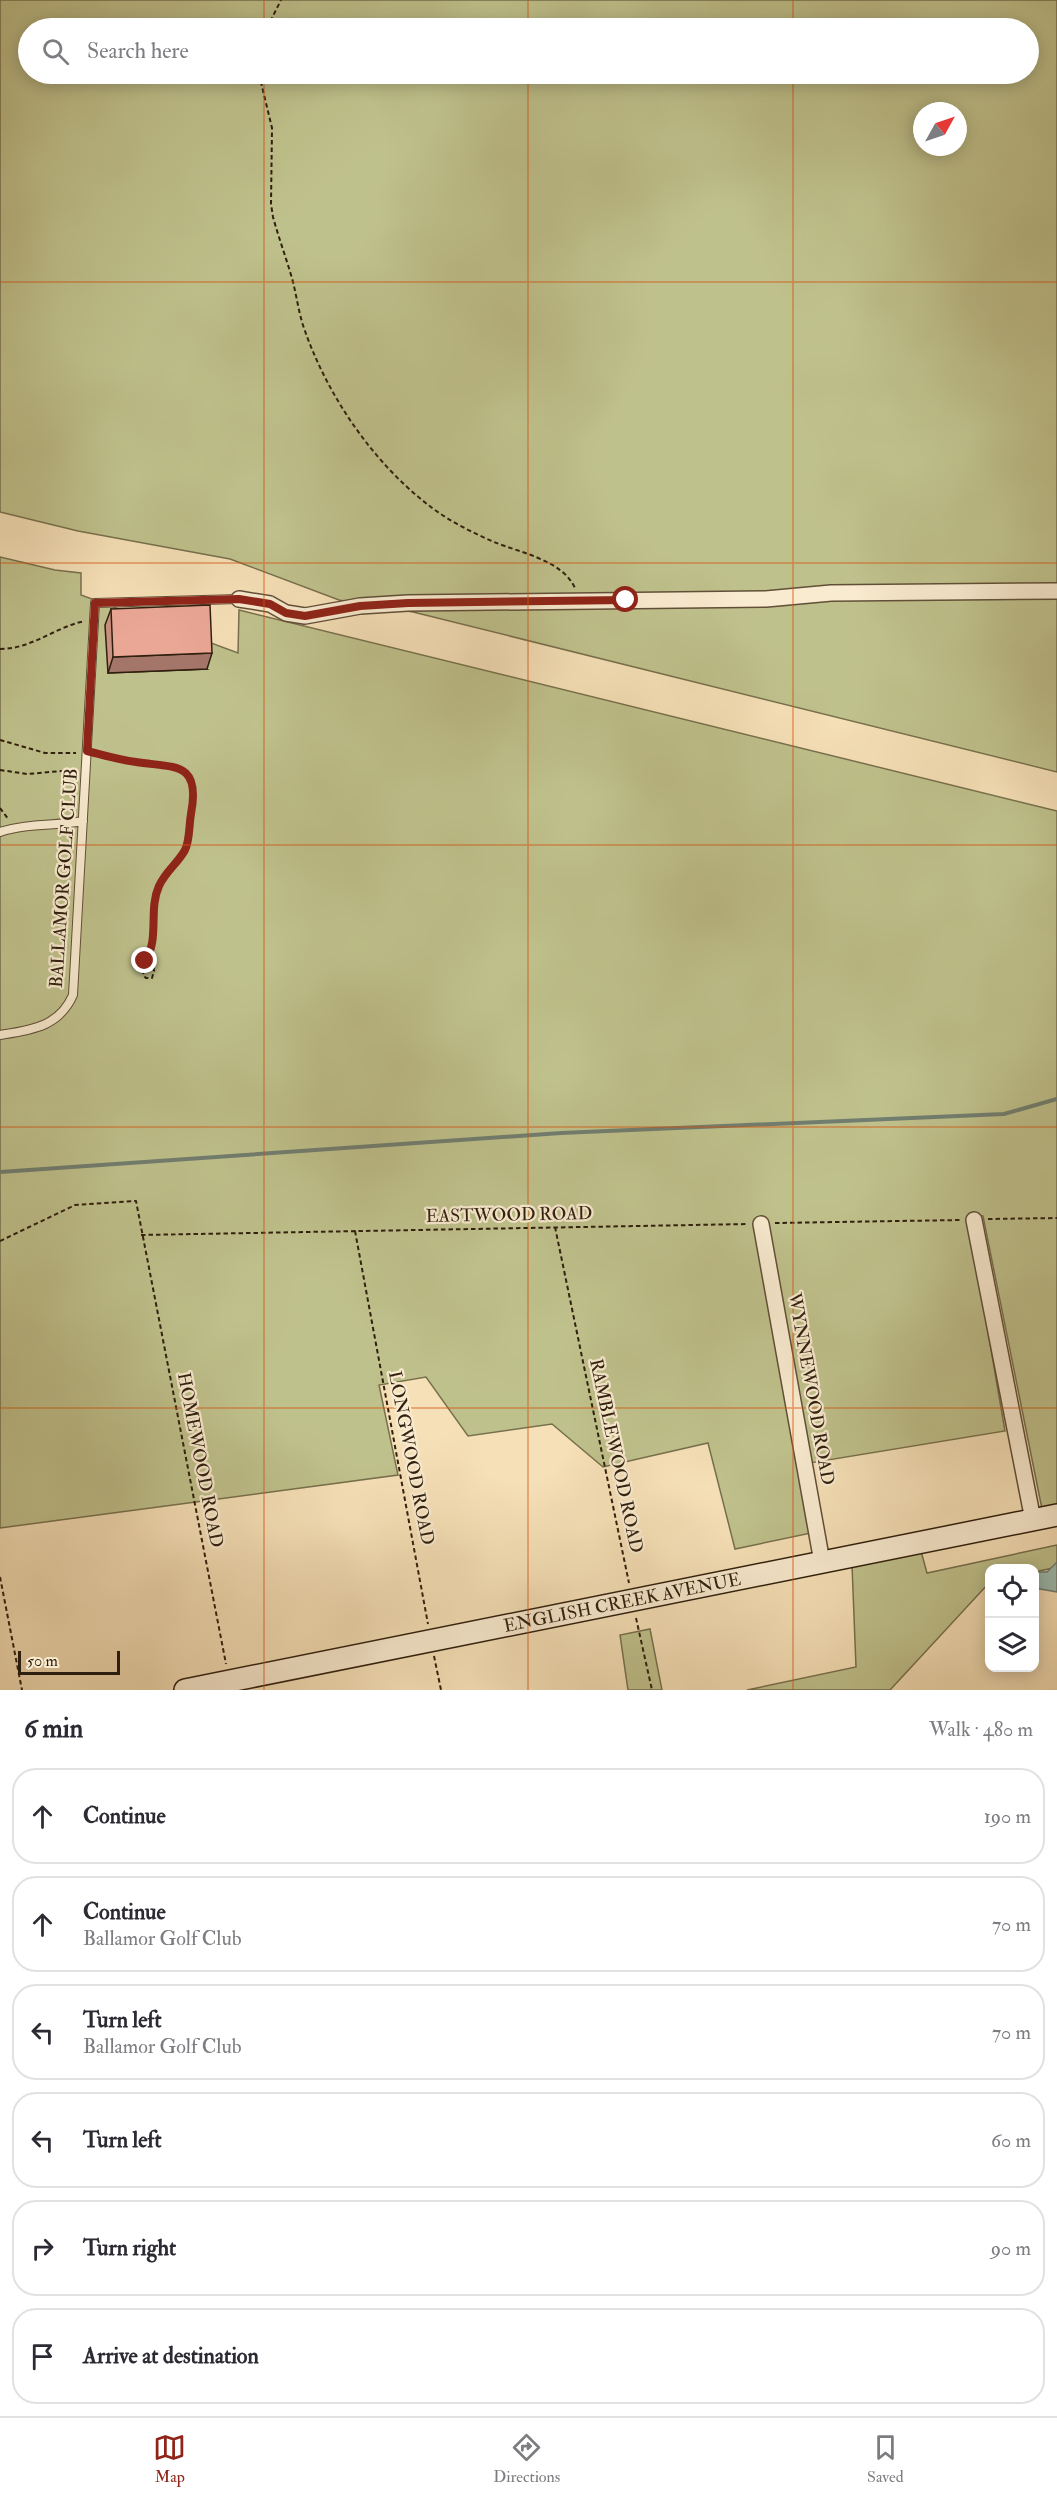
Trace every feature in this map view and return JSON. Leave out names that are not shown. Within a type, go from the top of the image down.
[{"type":"main road","name":"ENGLISH CREEK AVENUE","points":[[185,1690],[1057,1515]]},
{"type":"street","points":[[239,599],[270,604],[286,613],[305,616],[360,606],[408,603],[766,599],[831,593],[1057,591]]},
{"type":"street","points":[[974,1220],[1032,1520]]},
{"type":"street","name":"WYNNEWOOD ROAD","points":[[760,1224],[822,1562]]},
{"type":"lane","points":[[94,620],[95,603],[239,599]]},
{"type":"lane","name":"BALLAMOR GOLF CLUB","points":[[0,1035],[43,1027],[62,1014],[73,995],[94,620]]},
{"type":"lane","points":[[0,832],[83,820]]},
{"type":"path","points":[[274,18],[280,0]]},
{"type":"path","points":[[261,84],[272,128],[271,204],[273,217],[304,330],[326,381],[378,457],[426,504],[453,522],[562,571],[573,584],[580,600]]},
{"type":"path","points":[[0,649],[15,648],[67,626],[94,620]]},
{"type":"path","points":[[0,740],[45,753],[87,751],[129,762],[163,764],[178,768],[189,777],[195,787],[186,848],[168,870],[156,893],[152,952],[154,971],[152,978],[146,978],[143,975],[143,969],[145,961],[152,952]]},
{"type":"path","points":[[0,770],[27,774],[74,770],[85,780]]},
{"type":"path","points":[[0,808],[8,818],[11,829]]},
{"type":"path","points":[[0,1241],[75,1205],[136,1201],[141,1235]]},
{"type":"path","name":"EASTWOOD ROAD","points":[[141,1235],[1057,1218]]},
{"type":"path","name":"RAMBLEWOOD ROAD","points":[[555,1227],[652,1690]]},
{"type":"path","name":"LONGWOOD ROAD","points":[[355,1231],[441,1690]]},
{"type":"path","name":"HOMEWOOD ROAD","points":[[141,1235],[230,1681]]},
{"type":"path","points":[[0,1577],[22,1690]]},
{"type":"green space","points":[[0,0],[1057,0],[1057,772],[413,612],[339,600],[230,559],[78,531],[0,512]]},
{"type":"green space","points":[[0,557],[55,570],[81,573],[81,595],[238,653],[239,610],[1057,811],[1057,1506],[1042,1509],[983,1216],[968,1215],[1005,1431],[803,1464],[816,1532],[735,1549],[708,1443],[603,1467],[552,1424],[468,1436],[426,1377],[379,1385],[398,1475],[0,1528]]},
{"type":"green space","points":[[1057,1545],[1057,1567],[1039,1571],[1039,1564],[985,1564],[985,1587],[890,1690],[747,1690],[856,1667],[852,1565],[921,1551],[927,1573]]},
{"type":"green space","points":[[650,1629],[662,1690],[628,1690],[620,1635]]},
{"type":"shaded area","points":[[1057,1562],[1057,1592],[1039,1589],[1039,1572],[1047,1572]]},
{"type":"building","points":[[210,605],[212,653],[113,657],[111,609]]},
{"type":"waterway","points":[[0,1172],[561,1133],[1004,1114],[1057,1099]]},
{"type":"route","points":[[145,961],[152,952],[153,906],[156,893],[168,870],[186,848],[195,787],[189,777],[178,768],[163,764],[129,762],[87,751],[95,603],[239,599],[270,604],[286,613],[305,616],[360,606],[408,603],[626,600]]}]
